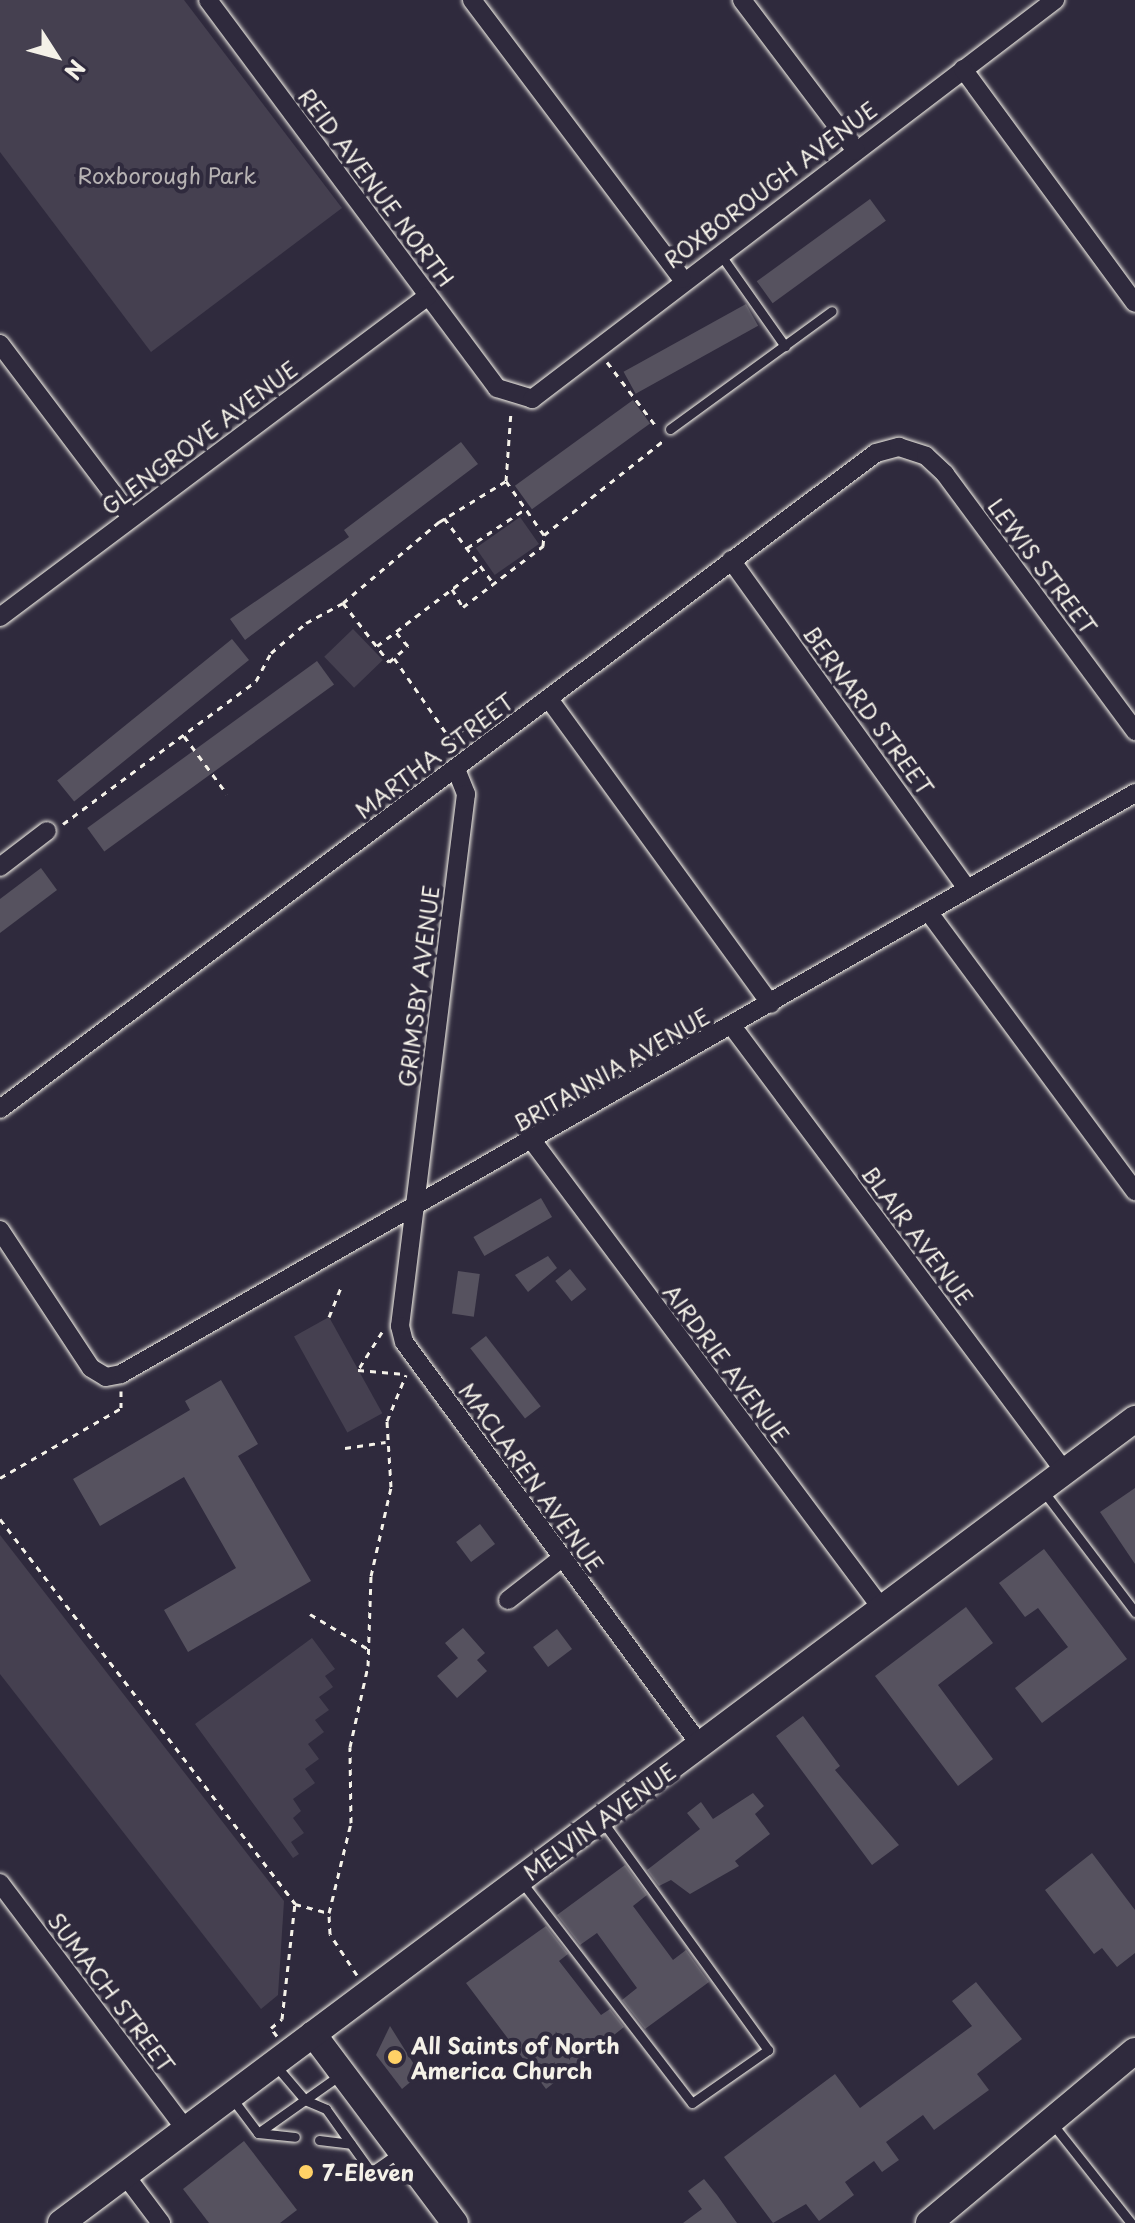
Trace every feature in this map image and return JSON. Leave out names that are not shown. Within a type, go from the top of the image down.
[{"type":"street","name":"REID AVENUE NORTH","points":[[208,0],[497,388],[513,397]]},
{"type":"street","points":[[472,0],[682,279]]},
{"type":"street","points":[[742,0],[856,151]]},
{"type":"street","name":"ROXBOROUGH AVENUE","points":[[513,397],[532,399],[595,346],[856,151],[1045,3]]},
{"type":"street","points":[[963,69],[1135,303]]},
{"type":"street","name":"GLENGROVE AVENUE","points":[[0,617],[428,296]]},
{"type":"street","points":[[0,344],[131,517]]},
{"type":"street","name":"MARTHA STREET","points":[[0,1109],[876,453],[899,447]]},
{"type":"street","name":"LEWIS STREET","points":[[899,447],[926,456],[945,474],[1135,731]]},
{"type":"street","name":"BERNARD STREET","points":[[731,560],[967,888]]},
{"type":"street","points":[[549,699],[771,1004]]},
{"type":"street","name":"GRIMSBY AVENUE","points":[[415,1211],[466,794],[456,769]]},
{"type":"street","name":"BRITANNIA AVENUE","points":[[113,1375],[415,1211],[1135,793]]},
{"type":"street","points":[[0,867],[47,831]]},
{"type":"street","points":[[930,914],[1135,1191]]},
{"type":"street","name":"BLAIR AVENUE","points":[[732,1026],[1065,1472]]},
{"type":"street","name":"AIRDRIE AVENUE","points":[[534,1143],[883,1610]]},
{"type":"street","name":"MACLAREN AVENUE","points":[[415,1211],[403,1307],[404,1342],[412,1367],[562,1558],[701,1746]]},
{"type":"street","points":[[0,1230],[68,1339],[113,1375]]},
{"type":"street","name":"MELVIN AVENUE","points":[[61,2223],[230,2097],[276,2051],[313,2034],[1135,1419]]},
{"type":"street","points":[[508,1600],[562,1558]]},
{"type":"street","name":"SUMACH STREET","points":[[0,1883],[186,2130]]},
{"type":"street","points":[[313,2034],[455,2223]]},
{"type":"street","points":[[929,2223],[1135,2051]]},
{"type":"street","points":[[125,2175],[161,2223]]},
{"type":"lane","points":[[719,253],[785,346]]},
{"type":"lane","points":[[670,429],[832,311]]},
{"type":"lane","points":[[1042,1490],[1135,1612]]},
{"type":"lane","points":[[520,1880],[692,2103],[768,2050],[601,1820]]},
{"type":"lane","points":[[276,2051],[305,2100],[326,2109],[371,2172],[401,2151]]},
{"type":"lane","points":[[258,2133],[342,2073]]},
{"type":"lane","points":[[230,2097],[258,2133],[295,2137]]},
{"type":"lane","points":[[1051,2121],[1131,2223]]},
{"type":"lane","points":[[319,2140],[351,2144]]},
{"type":"path","points":[[544,535],[666,438],[595,346]]},
{"type":"path","points":[[452,589],[463,607],[543,546],[544,535],[506,481],[513,397]]},
{"type":"path","points":[[47,831],[256,681],[271,653],[306,623],[343,603],[444,518],[506,481]]},
{"type":"path","points":[[467,548],[525,509]]},
{"type":"path","points":[[444,518],[494,584]]},
{"type":"path","points":[[377,646],[481,567]]},
{"type":"path","points":[[343,603],[389,662],[408,646],[396,632]]},
{"type":"path","points":[[394,658],[451,740],[472,725]]},
{"type":"path","points":[[184,735],[227,794]]},
{"type":"path","points":[[329,1317],[341,1288]]},
{"type":"path","points":[[403,1307],[358,1370],[412,1367]]},
{"type":"path","points":[[369,1990],[339,1952],[329,1913],[351,1823],[350,1747],[368,1649],[371,1576],[391,1487],[386,1442],[396,1390],[412,1367]]},
{"type":"path","points":[[0,1478],[121,1408],[113,1375]]},
{"type":"path","points":[[345,1448],[386,1442]]},
{"type":"path","points":[[0,1519],[295,1904],[303,1911],[329,1913]]},
{"type":"path","points":[[310,1614],[368,1649]]},
{"type":"path","points":[[276,2051],[271,2028],[282,2019],[295,1904]]},
{"type":"green space","name":"Roxborough Park","points":[[0,0],[184,0],[342,208],[151,352],[0,152]]},
{"type":"green space","points":[[520,517],[539,544],[495,575],[476,548]]},
{"type":"green space","points":[[353,629],[383,660],[354,688],[324,657]]},
{"type":"green space","points":[[329,1317],[382,1413],[347,1433],[294,1336]]},
{"type":"green space","points":[[0,1535],[284,1901],[278,1995],[261,2009],[0,1674]]},
{"type":"green space","points":[[312,1638],[335,1669],[325,1676],[333,1687],[319,1697],[329,1710],[315,1720],[324,1732],[308,1744],[319,1759],[305,1769],[315,1783],[293,1799],[301,1811],[293,1818],[304,1833],[291,1842],[299,1854],[293,1858],[195,1724]]},
{"type":"building","points":[[870,199],[886,221],[773,303],[757,281]]},
{"type":"building","points":[[746,304],[758,326],[636,394],[624,372]]},
{"type":"building","points":[[633,400],[650,423],[532,509],[515,486]]},
{"type":"building","points":[[461,442],[478,464],[245,640],[230,619],[349,537],[344,530]]},
{"type":"building","points":[[232,639],[249,660],[74,802],[57,781]]},
{"type":"building","points":[[317,661],[334,684],[104,851],[87,828]]},
{"type":"building","points":[[41,868],[57,890],[0,933],[0,899]]},
{"type":"building","points":[[541,1198],[552,1217],[484,1256],[473,1237]]},
{"type":"building","points":[[548,1256],[557,1268],[528,1292],[515,1275]]},
{"type":"building","points":[[570,1269],[586,1289],[572,1301],[555,1281]]},
{"type":"building","points":[[458,1271],[480,1274],[474,1317],[452,1314]]},
{"type":"building","points":[[486,1336],[541,1406],[525,1418],[470,1348]]},
{"type":"building","points":[[221,1380],[258,1444],[238,1456],[311,1581],[188,1652],[164,1610],[236,1568],[184,1477],[100,1526],[73,1479],[190,1410],[185,1401]]},
{"type":"building","points":[[1135,1488],[1135,1564],[1100,1512]]},
{"type":"building","points":[[480,1524],[495,1544],[471,1562],[456,1542]]},
{"type":"building","points":[[1044,1549],[1127,1659],[1042,1723],[1015,1688],[1068,1647],[1038,1608],[1025,1617],[999,1583]]},
{"type":"building","points":[[966,1607],[993,1643],[938,1685],[993,1759],[958,1786],[875,1676]]},
{"type":"building","points":[[463,1628],[485,1653],[477,1660],[487,1671],[457,1698],[437,1676],[458,1658],[445,1643]]},
{"type":"building","points":[[557,1629],[572,1649],[548,1667],[533,1647]]},
{"type":"building","points":[[803,1716],[840,1766],[835,1770],[899,1845],[872,1865],[776,1736]]},
{"type":"building","points":[[753,1793],[764,1806],[755,1814],[770,1834],[735,1861],[739,1866],[690,1894],[671,1880],[659,1886],[647,1870],[700,1829],[687,1813],[701,1802],[713,1819]]},
{"type":"building","points":[[1092,1853],[1135,1910],[1135,1953],[1117,1967],[1102,1948],[1094,1954],[1045,1890]]},
{"type":"building","points":[[625,1865],[647,1895],[633,1906],[673,1960],[686,1950],[709,1982],[645,2029],[622,2000],[637,1988],[597,1933],[580,1945],[557,1915]]},
{"type":"building","points":[[546,1926],[568,1954],[559,1961],[601,2015],[610,2009],[624,2027],[546,2089],[466,1983]]},
{"type":"building","points":[[976,1982],[1022,2039],[977,2074],[989,2090],[934,2130],[923,2115],[886,2142],[899,2160],[882,2172],[874,2161],[845,2182],[854,2195],[819,2221],[806,2204],[773,2223],[724,2157],[835,2074],[860,2108],[972,2026],[952,2001]]},
{"type":"building","name":"All Saints of North America Church","points":[[390,2026],[420,2074],[402,2089],[376,2055]]},
{"type":"building","points":[[244,2141],[297,2210],[280,2223],[209,2223],[183,2189]]},
{"type":"building","points":[[704,2179],[737,2223],[683,2223],[702,2209],[688,2191]]},
{"type":"place","name":"All Saints of North America Church","points":[[395,2057]]},
{"type":"place","name":"7-Eleven","points":[[306,2172]]}]
